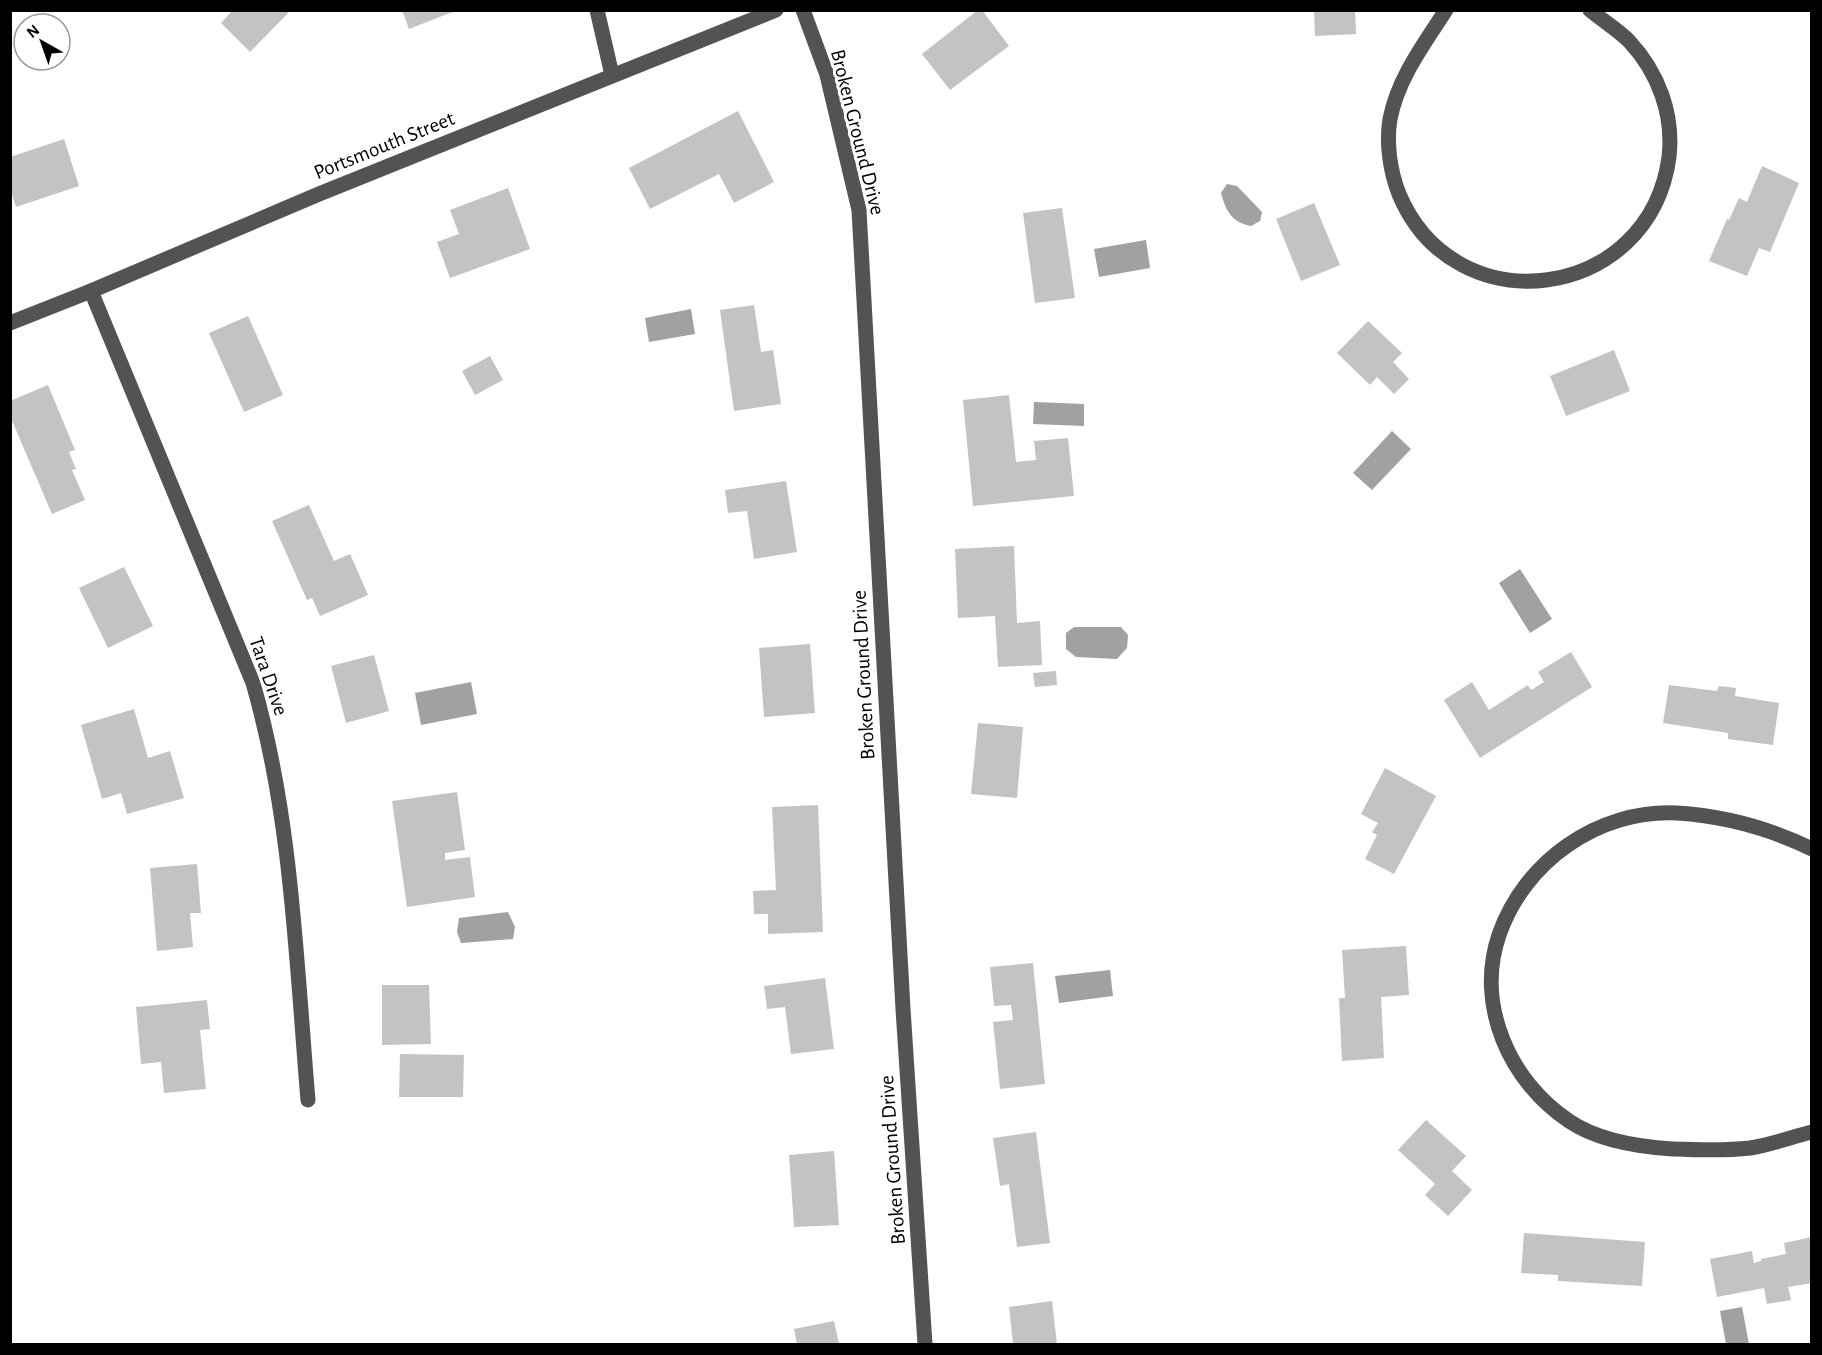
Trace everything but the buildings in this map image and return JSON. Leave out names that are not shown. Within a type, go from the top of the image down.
[{"type":"street","points":[[597,10],[612,75]]},
{"type":"street","name":"Portsmouth Street","points":[[10,323],[320,194],[776,10]]},
{"type":"street","name":"Broken Ground Drive","points":[[803,10],[827,75],[859,210],[903,1009],[925,1344]]},
{"type":"street","points":[[1446,10],[1398,90],[1390,120],[1389,150],[1394,181],[1406,209],[1423,234],[1443,254],[1467,268],[1494,278],[1522,282],[1550,281],[1577,274],[1603,261],[1625,245],[1658,199],[1667,172],[1670,144],[1668,116],[1660,89],[1648,64],[1628,40],[1590,10]]},
{"type":"street","name":"Tara Drive","points":[[91,291],[253,682],[266,729],[286,837],[308,1100]]},
{"type":"street","points":[[1812,849],[1762,828],[1684,814],[1648,816],[1606,826],[1581,837],[1556,853],[1531,877],[1511,905],[1498,937],[1492,971],[1494,1005],[1502,1039],[1517,1070],[1538,1097],[1570,1122],[1608,1138],[1639,1145],[1700,1150],[1750,1148],[1812,1132]]},
{"type":"shaded area","points":[[1227,184],[1237,186],[1262,212],[1260,221],[1251,226],[1239,222],[1230,215],[1221,193]]},
{"type":"shaded area","points":[[1146,240],[1150,268],[1099,277],[1094,249]]},
{"type":"shaded area","points":[[691,309],[695,334],[649,342],[645,318]]},
{"type":"shaded area","points":[[1034,402],[1084,404],[1084,426],[1033,424]]},
{"type":"shaded area","points":[[1392,431],[1411,449],[1372,490],[1353,473]]},
{"type":"shaded area","points":[[1520,569],[1552,619],[1530,633],[1499,583]]},
{"type":"shaded area","points":[[1074,627],[1121,627],[1128,635],[1127,648],[1117,659],[1076,657],[1066,649],[1066,633]]},
{"type":"shaded area","points":[[471,682],[477,714],[421,725],[415,693]]},
{"type":"shaded area","points":[[508,912],[515,927],[513,939],[461,943],[457,932],[459,918]]},
{"type":"shaded area","points":[[1110,970],[1113,996],[1059,1003],[1055,976]]},
{"type":"shaded area","points":[[1742,1307],[1749,1344],[1726,1344],[1720,1311]]}]
